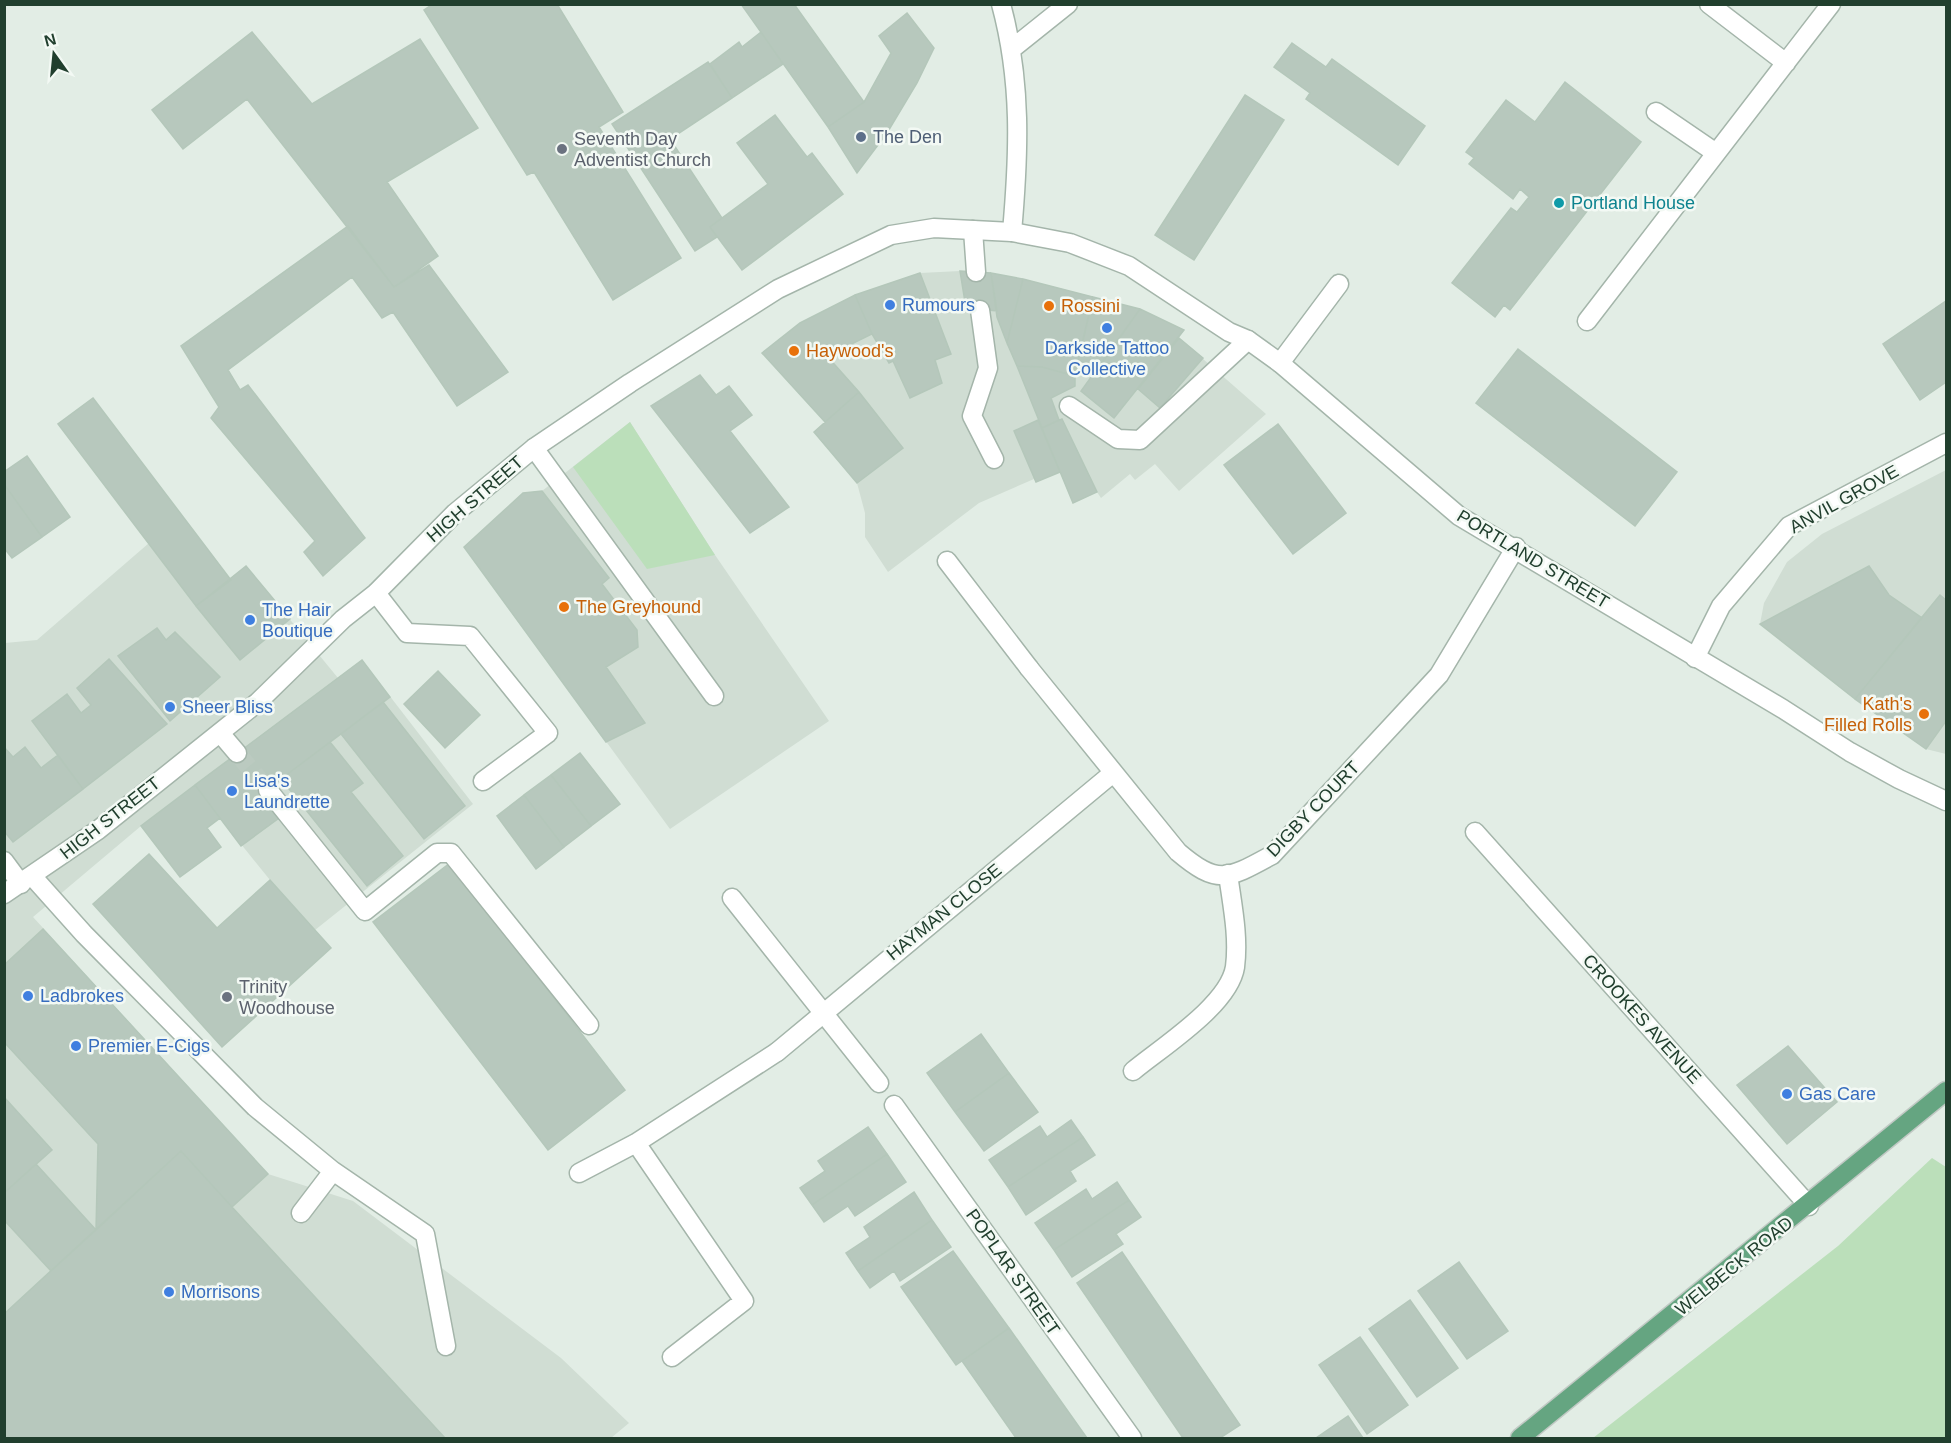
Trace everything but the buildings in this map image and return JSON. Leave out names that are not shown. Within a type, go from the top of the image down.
[{"type":"main road","name":"WELBECK ROAD","points":[[1520,1438],[1809,1206],[1947,1091]]},
{"type":"street","points":[[1001,4],[1013,48],[1018,131],[1012,232]]},
{"type":"street","points":[[1013,48],[1068,4]]},
{"type":"street","points":[[1709,4],[1786,63]]},
{"type":"street","points":[[1587,321],[1831,4]]},
{"type":"street","points":[[1656,112],[1716,153]]},
{"type":"street","name":"HIGH STREET","points":[[4,894],[98,830],[258,702],[343,619],[376,593],[455,513],[534,448],[729,318],[823,266],[891,235],[934,228],[1012,232]]},
{"type":"street","points":[[973,230],[976,272]]},
{"type":"street","name":"PORTLAND STREET","points":[[1012,232],[1070,243],[1129,266],[1230,333],[1248,340],[1280,363],[1459,516],[1783,709],[1850,752],[1899,779],[1947,801]]},
{"type":"street","points":[[1280,363],[1339,284]]},
{"type":"street","points":[[980,310],[988,368],[972,416],[994,459]]},
{"type":"street","points":[[1069,406],[1118,440],[1140,440],[1248,340]]},
{"type":"street","name":"ANVIL GROVE","points":[[1695,658],[1721,606],[1789,526],[1947,443]]},
{"type":"street","points":[[534,448],[714,696]]},
{"type":"street","name":"DIGBY COURT","points":[[947,561],[1029,668],[1178,852],[1200,871],[1220,876],[1243,871],[1272,855],[1439,675],[1516,548]]},
{"type":"street","points":[[376,593],[406,633],[470,636],[548,733],[483,782]]},
{"type":"street","points":[[220,733],[237,753]]},
{"type":"street","name":"HAYMAN CLOSE","points":[[579,1173],[636,1143],[777,1052],[823,1011],[1113,773]]},
{"type":"street","points":[[268,790],[365,911],[437,853],[451,853],[589,1025]]},
{"type":"street","name":"CROOKES AVENUE","points":[[1475,832],[1809,1206]]},
{"type":"street","points":[[4,861],[84,934],[255,1107],[333,1171],[425,1234],[446,1346]]},
{"type":"street","points":[[1133,1071],[1225,993],[1235,968],[1236,937],[1228,874]]},
{"type":"street","points":[[732,898],[879,1083]]},
{"type":"street","name":"POPLAR STREET","points":[[894,1105],[1132,1438]]},
{"type":"street","points":[[636,1143],[744,1301],[672,1357]]},
{"type":"street","points":[[302,1213],[333,1171]]},
{"type":"shaded area","points":[[960,271],[1023,279],[1140,309],[1184,330],[1179,338],[1266,414],[1179,491],[1155,464],[1135,480],[1130,474],[1101,498],[1097,492],[1073,503],[1060,472],[1036,482],[1034,479],[979,503],[888,572],[865,537],[865,513],[857,483],[814,432],[825,422],[762,353],[800,323],[855,295],[920,273]]},
{"type":"shaded area","points":[[630,422],[715,555],[829,721],[670,829],[464,547],[523,493],[542,491]]},
{"type":"shaded area","points":[[1946,470],[1946,754],[1926,749],[1855,699],[1760,624],[1764,603],[1787,562],[1822,534]]},
{"type":"shaded area","points":[[149,543],[231,580],[246,566],[338,678],[362,660],[473,804],[315,930],[270,880],[220,818],[207,828],[221,847],[180,877],[141,826],[33,917],[268,1174],[353,1201],[561,1358],[629,1423],[611,1438],[5,1438],[5,643],[37,640]]},
{"type":"green space","points":[[630,422],[715,555],[647,569],[573,467]]},
{"type":"green space","points":[[1932,1158],[1946,1167],[1946,1438],[1593,1438],[1838,1246]]},
{"type":"tunnel","points":[[237,753],[268,790]]},
{"type":"place","name":"The Den","points":[[861,137]]},
{"type":"place","name":"Seventh Day Adventist Church","points":[[562,149]]},
{"type":"place","name":"Portland House","points":[[1559,203]]},
{"type":"place","name":"Rumours","points":[[890,305]]},
{"type":"place","name":"Rossini","points":[[1049,306]]},
{"type":"place","name":"Darkside Tattoo Collective","points":[[1107,328]]},
{"type":"place","name":"Haywood's","points":[[794,351]]},
{"type":"place","name":"The Greyhound","points":[[564,607]]},
{"type":"place","name":"The Hair Boutique","points":[[250,620]]},
{"type":"place","name":"Sheer Bliss","points":[[170,707]]},
{"type":"place","name":"Kath's Filled Rolls","points":[[1924,714]]},
{"type":"place","name":"Lisa's Laundrette","points":[[232,791]]},
{"type":"place","name":"Ladbrokes","points":[[28,996]]},
{"type":"place","name":"Trinity Woodhouse","points":[[227,997]]},
{"type":"place","name":"Premier E-Cigs","points":[[76,1046]]},
{"type":"place","name":"Gas Care","points":[[1787,1094]]},
{"type":"place","name":"Morrisons","points":[[169,1292]]}]
